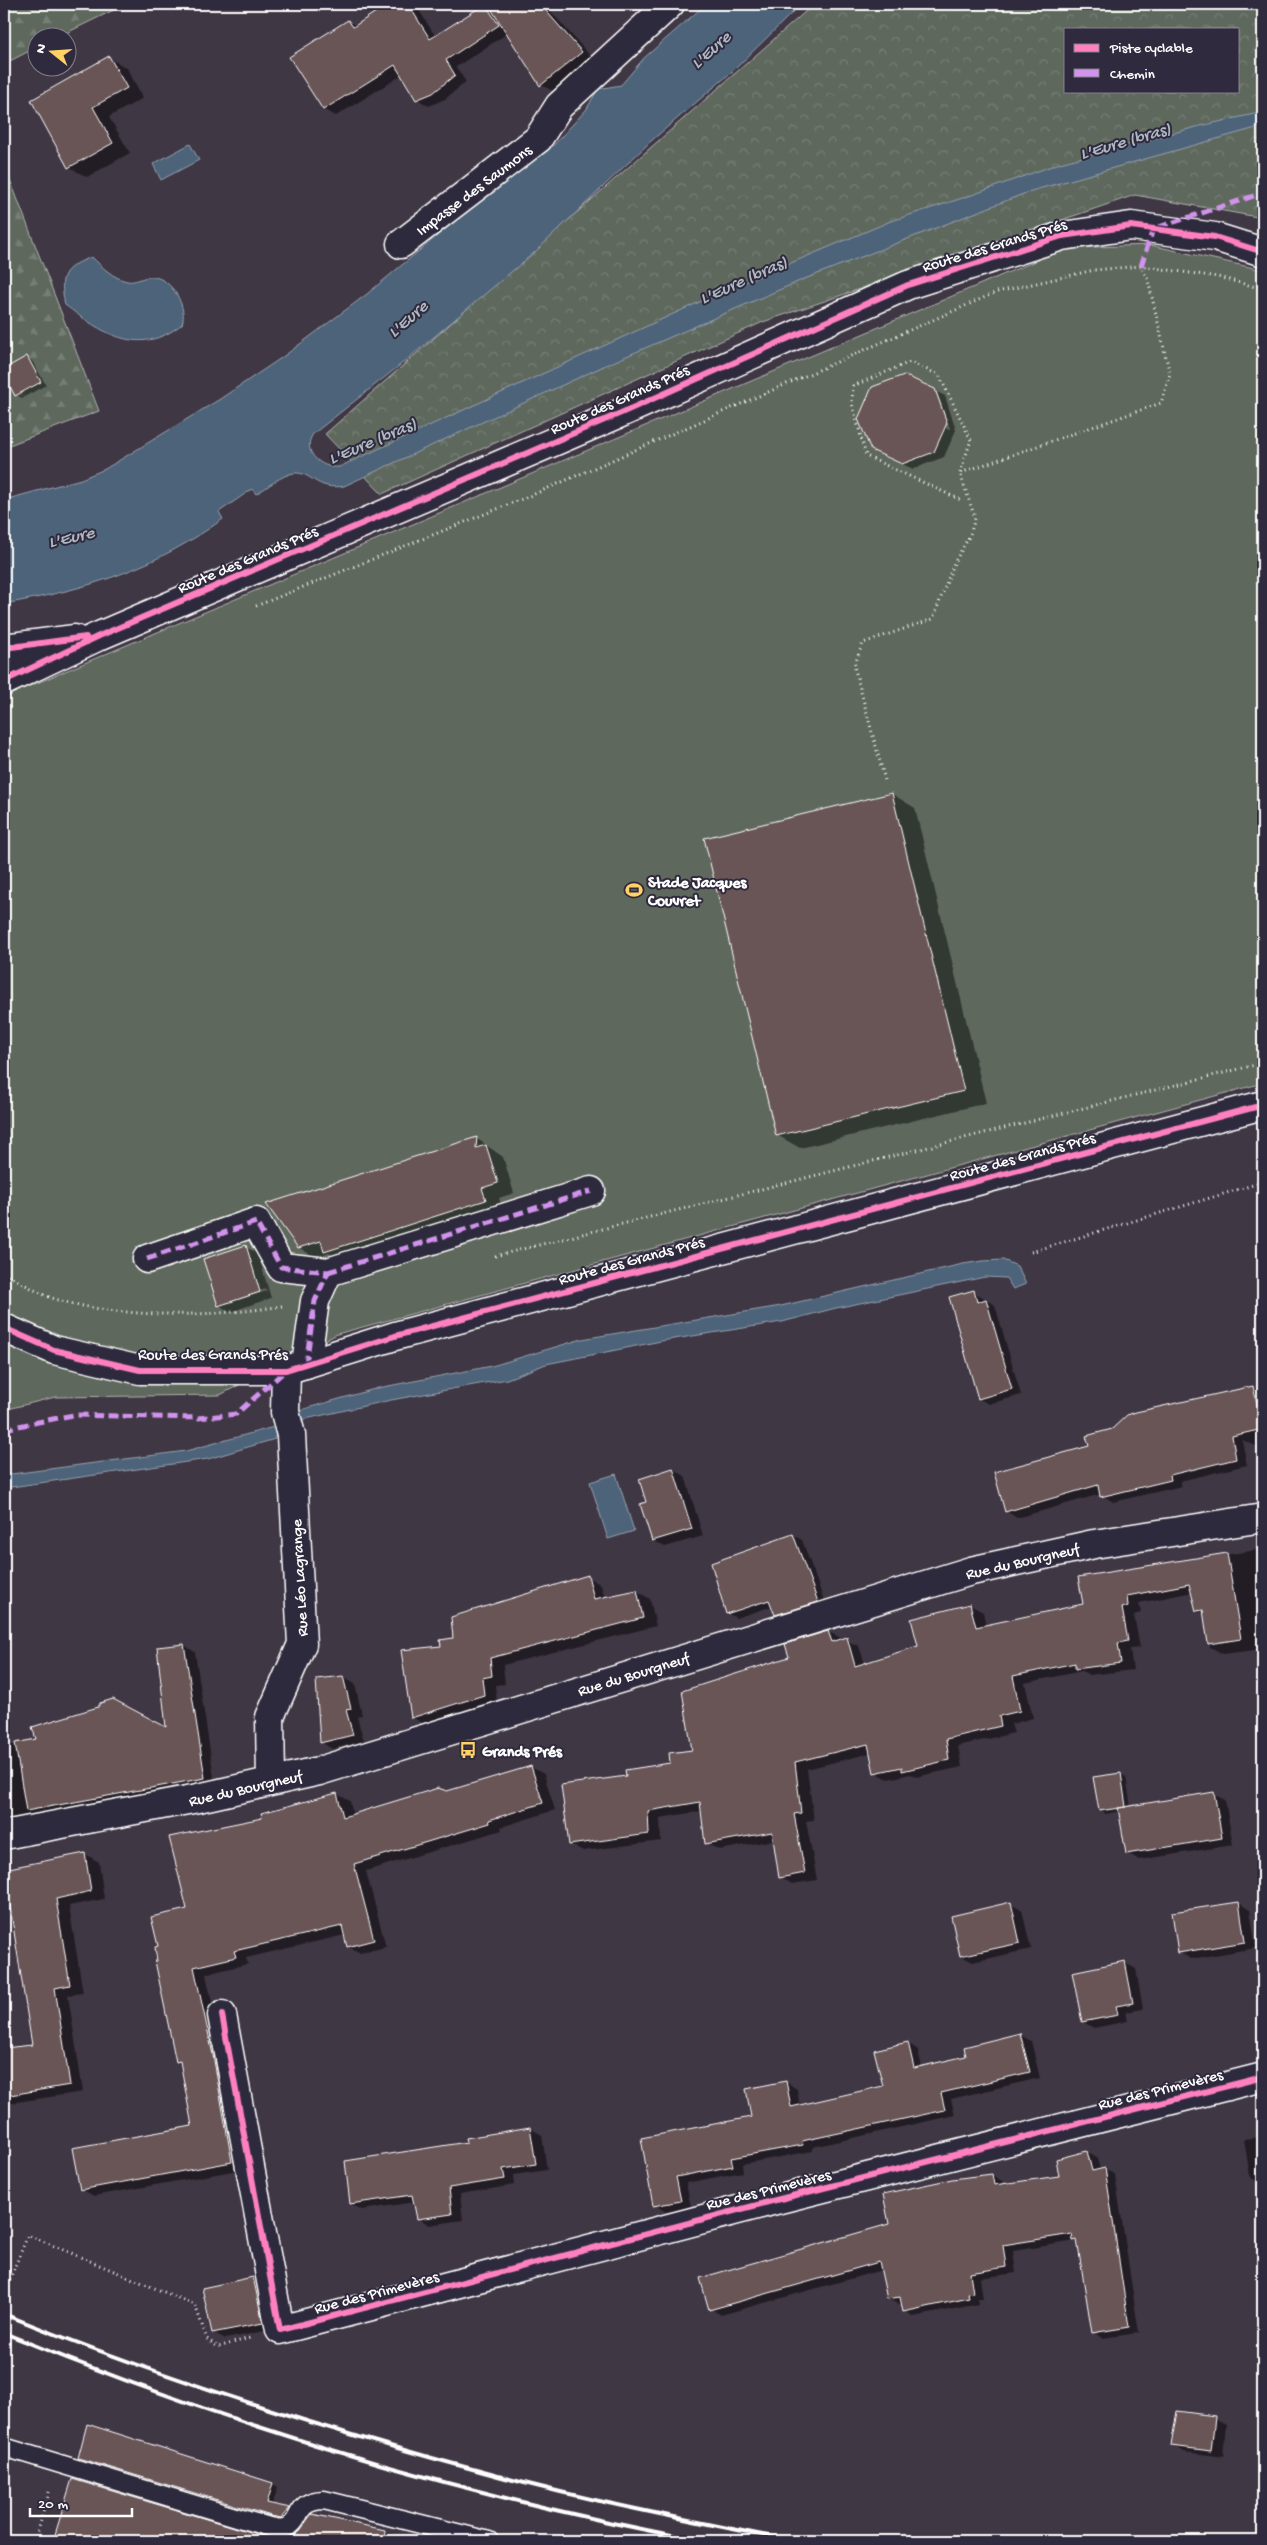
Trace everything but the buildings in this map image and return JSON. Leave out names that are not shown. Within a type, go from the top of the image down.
[{"type":"street","name":"Impasse des Saumons","points":[[400,244],[538,139],[559,106],[670,4]]},
{"type":"street","name":"Route des Grands Prés","points":[[4,681],[99,636],[612,417],[908,285],[1062,236],[1131,226],[1215,237],[1263,252]]},
{"type":"street","points":[[4,648],[99,636]]},
{"type":"street","name":"Route des Grands Prés","points":[[4,1328],[54,1350],[140,1370],[296,1367],[405,1334],[1263,1105]]},
{"type":"street","points":[[147,1259],[256,1222],[282,1267],[328,1272],[591,1191]]},
{"type":"street","name":"Rue Léo Lagrange","points":[[271,1781],[270,1717],[302,1644],[288,1424],[296,1367],[315,1301],[328,1272]]},
{"type":"street","name":"Rue du Bourgneuf","points":[[4,1835],[198,1798],[319,1771],[971,1571],[1094,1544],[1263,1518]]},
{"type":"street","points":[[222,2016],[280,2330]]},
{"type":"street","name":"Rue des Primevères","points":[[280,2330],[782,2198],[1263,2076]]},
{"type":"lane","points":[[4,2447],[252,2522],[283,2528],[292,2524],[303,2505],[311,2500],[324,2500],[489,2541]]},
{"type":"path","points":[[251,608],[536,493],[998,292],[1094,270],[1140,266],[1218,277],[1263,289]]},
{"type":"path","points":[[960,473],[1160,403],[1170,374],[1148,280],[1140,266]]},
{"type":"path","points":[[885,780],[854,666],[863,643],[933,619],[954,563],[970,535],[975,518],[960,473],[971,440],[939,375],[910,362],[853,386],[852,403],[866,456],[963,501]]},
{"type":"path","points":[[492,1257],[1263,1063]]},
{"type":"path","points":[[1031,1252],[1263,1182]]},
{"type":"path","points":[[4,1273],[54,1299],[117,1312],[252,1311],[315,1301]]},
{"type":"path","points":[[4,2293],[28,2235],[196,2305],[207,2338],[218,2347],[280,2330]]},
{"type":"path","points":[[35,2541],[57,2464]]},
{"type":"green space","points":[[4,4],[126,4],[77,28],[28,28],[28,52],[4,64]]},
{"type":"green space","points":[[814,4],[1263,4],[1263,218],[1135,195],[763,322],[382,494],[325,434]]},
{"type":"green space","points":[[4,164],[99,411],[4,447]]},
{"type":"green space","name":"Stade Jacques Couvret","points":[[1150,245],[1263,270],[1263,1083],[337,1334],[220,1395],[55,1397],[4,1410],[4,697],[1066,248]]},
{"type":"water","name":"L'Eure","points":[[706,4],[801,4],[734,70],[651,141],[535,252],[404,362],[313,434],[309,447],[315,458],[326,465],[339,467],[717,294],[891,221],[972,195],[1060,163],[1200,126],[1263,112],[1263,126],[1031,191],[802,280],[606,365],[344,486],[327,486],[301,473],[290,474],[256,494],[252,489],[219,512],[223,519],[171,551],[145,564],[92,584],[4,604],[4,500],[81,479],[105,469],[220,399],[284,356],[367,294],[507,178],[549,150],[586,110],[598,89],[621,85],[644,58]]},
{"type":"water","points":[[190,144],[199,160],[161,180],[153,164]]},
{"type":"water","points":[[92,257],[108,272],[122,280],[130,281],[153,277],[166,283],[172,288],[180,302],[183,310],[182,324],[166,334],[151,340],[121,338],[92,324],[65,305],[62,287],[65,274],[74,265]]},
{"type":"water","points":[[1003,1260],[1017,1266],[1026,1284],[1013,1289],[1006,1278],[985,1277],[836,1308],[782,1322],[661,1341],[546,1364],[507,1379],[391,1400],[301,1420],[275,1436],[275,1439],[208,1459],[4,1488],[4,1475],[186,1451],[274,1427],[304,1409],[378,1388],[492,1366],[582,1339],[781,1306],[963,1264]]},
{"type":"water","points":[[616,1474],[634,1531],[608,1539],[590,1482]]},
{"type":"railway","points":[[4,2314],[187,2382],[310,2422],[435,2459],[644,2511],[792,2541]]},
{"type":"railway","points":[[4,2333],[174,2398],[348,2455],[524,2502],[702,2541]]},
{"type":"marked path","points":[[1141,266],[1153,229],[1263,193]]},
{"type":"marked path","points":[[328,1272],[591,1191]]},
{"type":"marked path","points":[[147,1259],[256,1222],[281,1267],[328,1272],[315,1301],[306,1364]]},
{"type":"marked path","points":[[4,1429],[73,1415],[198,1418],[236,1414],[286,1370]]},
{"type":"cycle path","points":[[4,681],[99,636],[621,413],[908,285],[1062,236],[1131,226],[1215,237],[1263,252]]},
{"type":"cycle path","points":[[4,648],[86,637]]},
{"type":"cycle path","points":[[4,1328],[54,1350],[140,1370],[286,1370],[395,1336],[1263,1105]]},
{"type":"cycle path","points":[[222,2015],[280,2330],[772,2201],[1263,2077]]},
{"type":"place","name":"Stade Jacques Couvret","points":[[634,890]]},
{"type":"place","name":"Grands Prés","points":[[468,1750]]},
{"type":"water label","name":"L'Eure (bras)","points":[[1125,140]]},
{"type":"water label","name":"L'Eure (bras)","points":[[743,279]]},
{"type":"water label","name":"L'Eure (bras)","points":[[372,440]]}]
